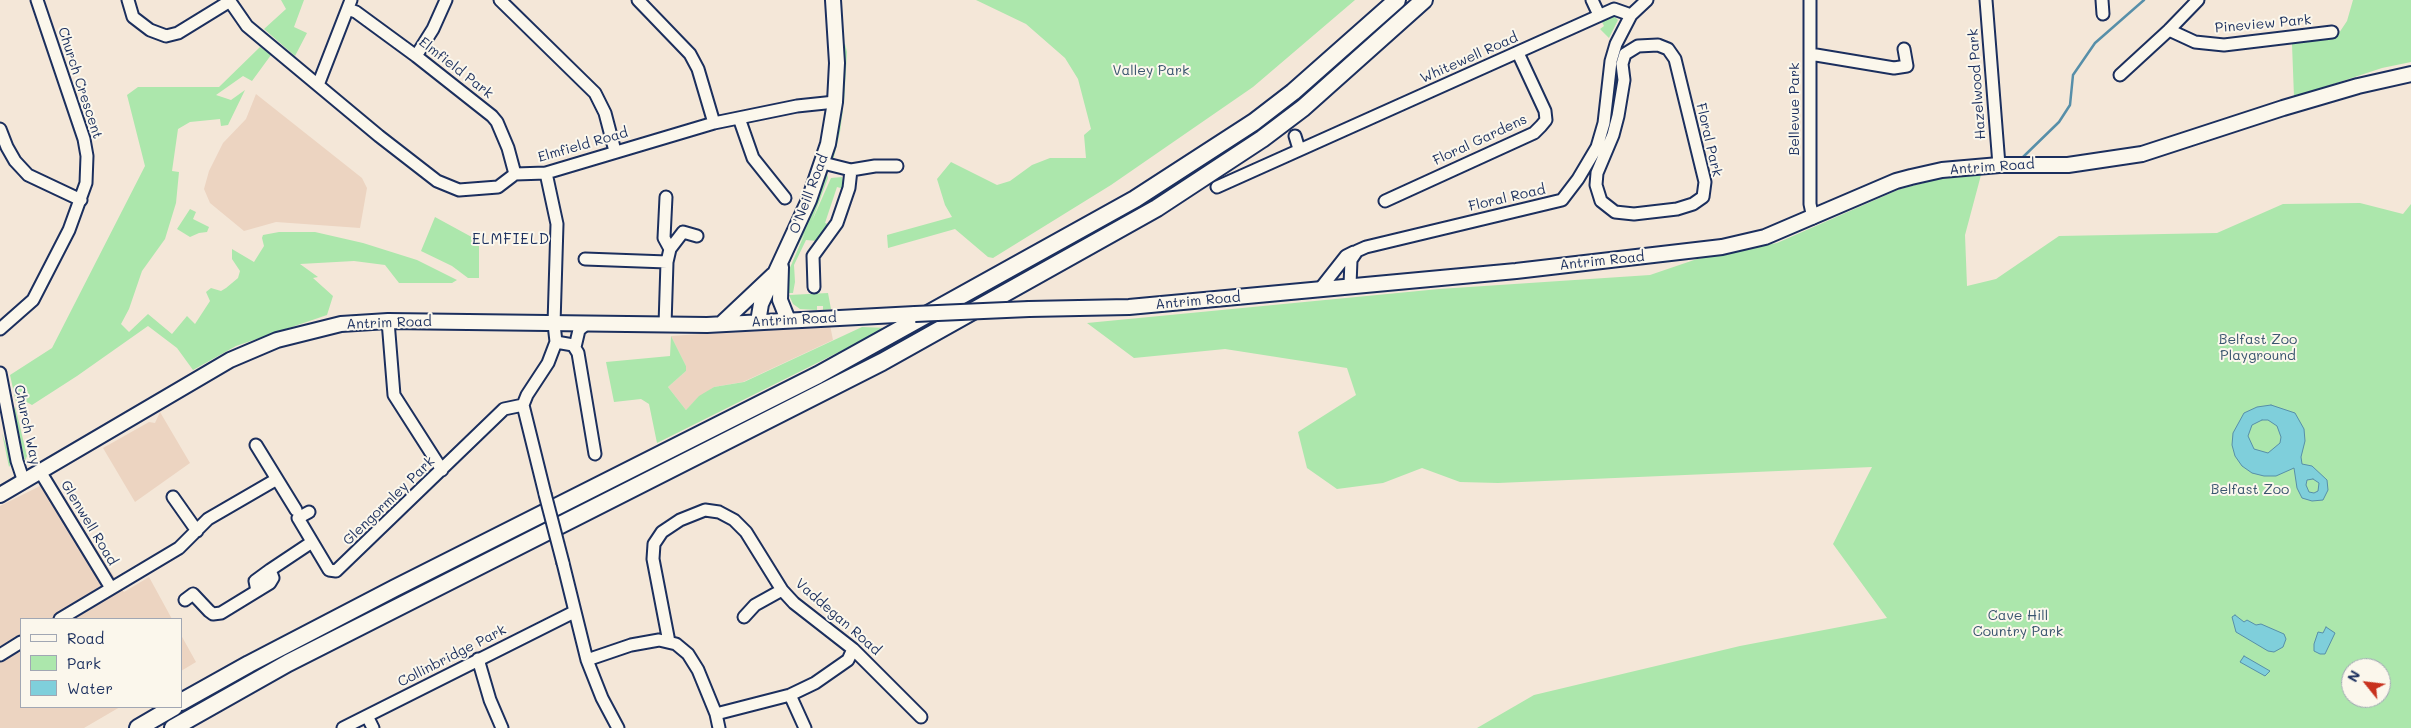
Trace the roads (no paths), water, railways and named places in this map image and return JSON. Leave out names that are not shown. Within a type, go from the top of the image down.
[{"type":"highway","points":[[182,701],[387,592],[827,371],[1135,199],[1254,122],[1300,86],[1397,0]]},
{"type":"highway","points":[[173,728],[329,642],[882,362],[1157,208],[1214,172],[1296,113],[1424,0]]},
{"type":"highway","points":[[138,728],[172,708]]},
{"type":"main road","name":"O'Neill Road","points":[[758,322],[761,304],[809,200],[823,163],[835,102],[838,63],[833,0]]},
{"type":"main road","name":"Antrim Road","points":[[0,495],[41,473],[181,387],[262,346],[305,332],[341,324],[388,321],[585,325],[721,324],[1029,309],[1129,307],[1516,271],[1722,247],[1765,237],[1896,181],[1942,170],[1998,165],[2068,165],[2142,154],[2283,108],[2358,86],[2411,74]]},
{"type":"main road","points":[[782,259],[780,300],[788,320]]},
{"type":"main road","points":[[721,324],[775,273]]},
{"type":"street","name":"Church Crescent","points":[[0,329],[33,300],[51,269],[82,200],[88,165],[84,139],[37,0]]},
{"type":"street","points":[[128,0],[133,17],[150,30],[166,36],[178,33],[230,1],[247,26],[419,169],[449,187],[468,191],[498,187],[515,174]]},
{"type":"street","points":[[416,56],[433,29],[446,0]]},
{"type":"street","points":[[500,0],[594,93],[605,113],[616,152]]},
{"type":"street","points":[[638,0],[690,54],[698,69],[714,123]]},
{"type":"street","points":[[1592,0],[1599,15]]},
{"type":"street","points":[[1631,15],[1647,0]]},
{"type":"street","name":"Bellevue Park","points":[[1810,0],[1810,204],[1813,218]]},
{"type":"street","name":"Hazelwood Park","points":[[1986,0],[1998,165]]},
{"type":"street","points":[[2102,0],[2103,14]]},
{"type":"street","points":[[2120,75],[2169,30],[2198,0]]},
{"type":"street","points":[[318,85],[349,4]]},
{"type":"street","name":"Elmfield Park","points":[[349,4],[356,12],[481,105],[497,122],[508,148],[515,174]]},
{"type":"street","name":"Whitewell Road","points":[[1217,187],[1599,15],[1614,9],[1631,15]]},
{"type":"street","name":"Floral Road","points":[[1357,251],[1366,247],[1521,209],[1559,202],[1578,179],[1597,147],[1604,124],[1616,44],[1631,15]]},
{"type":"street","name":"Pineview Park","points":[[2169,30],[2195,42],[2224,46],[2332,32]]},
{"type":"street","name":"Floral Park","points":[[1658,45],[1668,49],[1675,59],[1705,182],[1703,196],[1693,204],[1677,209],[1634,214],[1615,212],[1601,201],[1596,185],[1597,173],[1613,135],[1622,94],[1624,80],[1622,64],[1625,54],[1638,46],[1658,45]]},
{"type":"street","points":[[1810,54],[1894,68],[1907,66],[1904,49]]},
{"type":"street","name":"Floral Gardens","points":[[1384,200],[1534,133],[1542,126],[1546,120],[1545,111],[1518,53]]},
{"type":"street","points":[[1608,92],[1622,94]]},
{"type":"street","name":"Elmfield Road","points":[[515,174],[546,173],[714,123],[796,106],[835,102]]},
{"type":"street","points":[[739,118],[753,158],[785,198]]},
{"type":"street","points":[[0,129],[11,154],[28,175],[82,200]]},
{"type":"street","points":[[1295,136],[1299,149]]},
{"type":"street","points":[[823,163],[851,170],[874,166],[896,166]]},
{"type":"street","points":[[814,287],[813,256],[837,223],[849,188],[851,170]]},
{"type":"street","points":[[546,173],[557,224],[554,324],[556,342],[548,363],[527,395],[523,406],[587,660],[602,698],[618,728]]},
{"type":"street","points":[[666,197],[664,238],[670,249]]},
{"type":"street","points":[[665,325],[666,262],[670,249],[683,232],[697,236]]},
{"type":"street","points":[[1350,285],[1350,264],[1357,251]]},
{"type":"street","points":[[1320,288],[1346,256],[1357,251]]},
{"type":"street","points":[[585,259],[666,262]]},
{"type":"street","points":[[388,321],[391,379],[394,394],[442,470]]},
{"type":"street","points":[[585,325],[579,330],[575,347],[596,454]]},
{"type":"street","points":[[556,342],[575,347]]},
{"type":"street","name":"Church Way","points":[[0,373],[17,462],[24,482]]},
{"type":"street","name":"Glengormley Park","points":[[309,512],[298,518],[329,570],[336,571],[504,409],[523,406]]},
{"type":"street","points":[[256,445],[296,510]]},
{"type":"street","name":"Glenwell Road","points":[[41,473],[112,588]]},
{"type":"street","name":"Glenwell Road","points":[[62,618],[179,548],[208,519],[276,479]]},
{"type":"street","points":[[173,497],[196,530]]},
{"type":"street","name":"Vaddegan Road","points":[[669,642],[653,559],[654,544],[662,532],[680,520],[705,510],[719,512],[734,520],[746,532],[782,590],[794,603],[853,649],[921,717]]},
{"type":"street","points":[[185,600],[193,594],[208,611],[213,614],[220,614],[270,582],[273,578],[270,570],[312,542]]},
{"type":"street","points":[[744,617],[754,605],[782,590]]},
{"type":"street","name":"Collinbridge Park","points":[[343,728],[574,612]]},
{"type":"street","points":[[587,660],[631,645],[659,640],[669,642],[688,654],[698,670],[716,714],[719,728]]},
{"type":"street","points":[[0,655],[20,643]]},
{"type":"street","points":[[716,714],[790,695],[815,683],[848,660],[853,649]]},
{"type":"street","points":[[478,659],[490,700],[502,728]]},
{"type":"street","points":[[790,695],[805,728]]},
{"type":"street","points":[[367,716],[373,728]]},
{"type":"water","points":[[2271,405],[2295,413],[2304,429],[2305,441],[2301,457],[2302,464],[2312,466],[2327,480],[2328,490],[2323,500],[2312,501],[2302,498],[2297,488],[2294,468],[2276,476],[2264,476],[2252,473],[2242,466],[2235,456],[2232,445],[2233,433],[2244,413],[2257,407]],"holes":[[[2262,420],[2268,420],[2277,426],[2281,437],[2280,443],[2268,453],[2254,449],[2248,436],[2252,425]],[[2313,479],[2319,483],[2318,491],[2314,493],[2309,492],[2306,485],[2307,480]]]},
{"type":"water","points":[[2235,615],[2244,622],[2247,620],[2256,625],[2261,624],[2284,634],[2286,639],[2283,647],[2274,652],[2268,651],[2236,632],[2232,617]]},
{"type":"water","points":[[2326,627],[2335,633],[2325,654],[2320,654],[2314,651],[2314,644],[2318,632],[2323,633]]},
{"type":"water","points":[[2244,656],[2270,671],[2265,676],[2240,662]]},
{"type":"waterway","points":[[2022,158],[2059,122],[2070,105],[2073,75],[2095,43],[2144,0]]},
{"type":"district","name":"ELMFIELD","points":[[511,239]]},
{"type":"park label","name":"Valley Park","points":[[1151,71]]},
{"type":"park label","name":"Belfast Zoo Playground","points":[[2258,348]]},
{"type":"park label","name":"Belfast Zoo","points":[[2250,490]]},
{"type":"park label","name":"Cave Hill Country Park","points":[[2018,624]]}]
